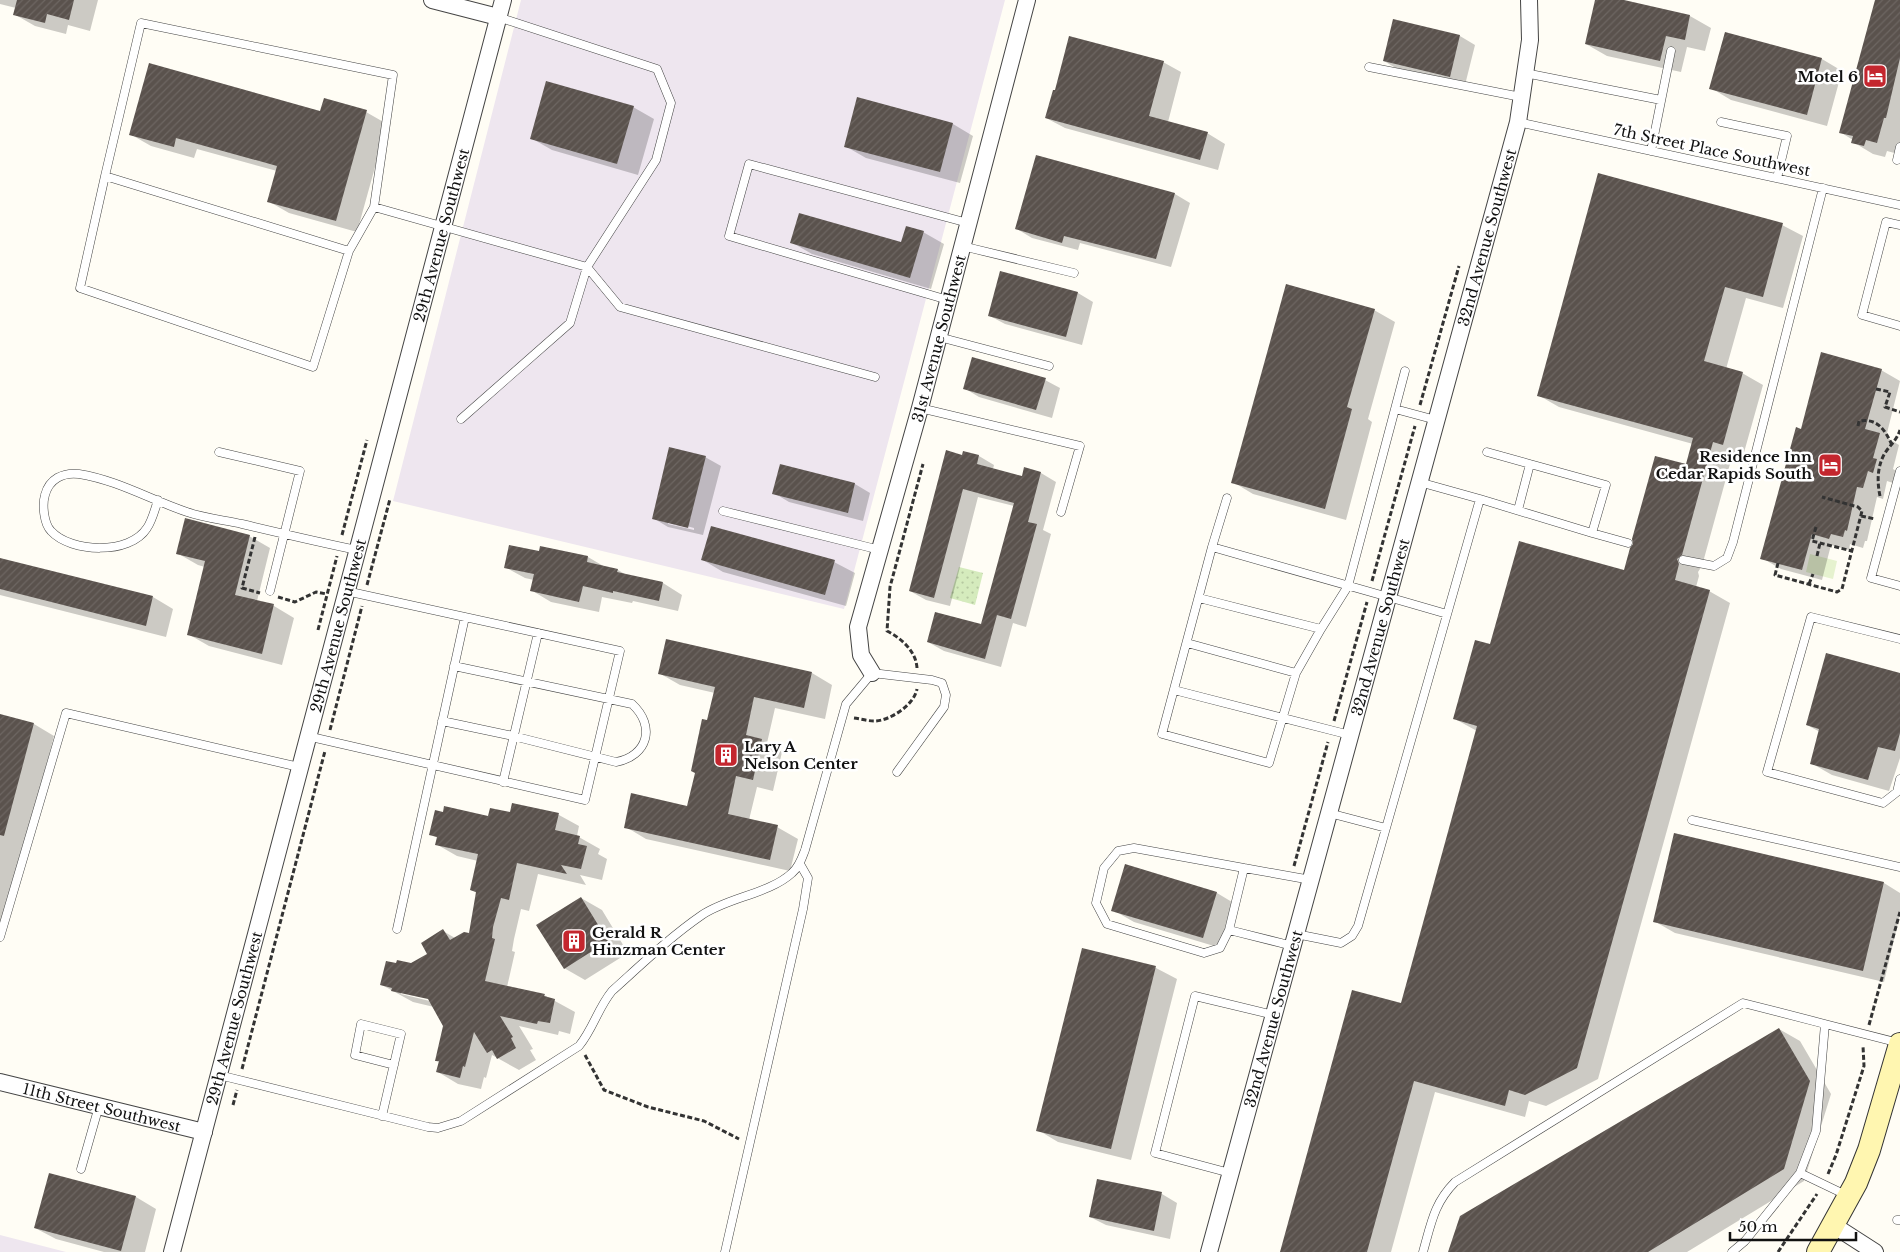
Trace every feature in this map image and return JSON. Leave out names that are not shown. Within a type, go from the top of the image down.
[{"type":"street","points":[[432,0],[498,17]]},
{"type":"street","name":"29th Avenue Southwest","points":[[172,1252],[503,0]]},
{"type":"street","name":"31st Avenue Southwest","points":[[872,673],[861,655],[858,627],[920,408],[1027,0]]},
{"type":"street","name":"32nd Avenue Southwest","points":[[1209,1252],[1518,122],[1530,40],[1529,0]]},
{"type":"street","points":[[1818,1252],[1856,1183],[1869,1150],[1900,1044]]},
{"type":"street","name":"11th Street Southwest","points":[[0,1082],[204,1132]]},
{"type":"street","points":[[1833,1225],[1875,1252]]},
{"type":"lane","points":[[461,420],[570,323],[587,267],[656,160],[671,103],[658,69],[498,17]]},
{"type":"lane","points":[[141,23],[392,75],[374,207],[349,251],[313,368],[80,288],[105,176],[141,23]]},
{"type":"lane","points":[[1650,151],[1672,51]]},
{"type":"lane","points":[[1369,67],[1521,97]]},
{"type":"lane","points":[[1525,73],[1661,100]]},
{"type":"lane","name":"7th Street Place Southwest","points":[[1518,122],[1900,206]]},
{"type":"lane","points":[[1721,122],[1787,136],[1777,178]]},
{"type":"lane","points":[[1897,160],[1900,147]]},
{"type":"lane","points":[[948,300],[729,236],[749,164],[968,223]]},
{"type":"lane","points":[[105,176],[349,251]]},
{"type":"lane","points":[[1683,560],[1714,566],[1727,558],[1733,542],[1823,188]]},
{"type":"lane","points":[[374,207],[587,267],[620,307],[875,377]]},
{"type":"lane","points":[[1900,226],[1886,222],[1862,315],[1900,326]]},
{"type":"lane","points":[[962,246],[1074,273]]},
{"type":"lane","points":[[939,337],[1049,366]]},
{"type":"lane","points":[[1227,498],[1162,734],[1269,762],[1296,673],[1348,586],[1405,371]]},
{"type":"lane","points":[[920,408],[1080,446],[1061,512]]},
{"type":"lane","points":[[1395,409],[1436,420]]},
{"type":"lane","points":[[220,452],[300,471],[270,591]]},
{"type":"lane","points":[[1487,452],[1606,485],[1592,533]]},
{"type":"lane","points":[[1518,510],[1530,464]]},
{"type":"lane","points":[[1900,471],[1871,578],[1900,586]]},
{"type":"lane","points":[[158,500],[147,529],[134,541],[118,546],[92,548],[64,540],[50,531],[44,511],[44,497],[49,484],[56,477],[78,474],[122,486],[158,500],[187,512],[357,550]]},
{"type":"lane","points":[[1419,482],[1628,543]]},
{"type":"lane","points":[[1229,930],[1294,940],[1341,942],[1352,936],[1358,926],[1480,499]]},
{"type":"lane","points":[[723,511],[880,550]]},
{"type":"lane","points":[[1212,547],[1447,614]]},
{"type":"lane","points":[[307,736],[585,800],[620,651],[346,591]]},
{"type":"lane","points":[[1199,598],[1321,629]]},
{"type":"lane","points":[[1900,638],[1811,616],[1768,772],[1882,804],[1898,793],[1900,779]]},
{"type":"lane","points":[[397,929],[465,617]]},
{"type":"lane","points":[[502,782],[538,633]]},
{"type":"lane","points":[[1187,643],[1296,673]]},
{"type":"lane","points":[[442,720],[616,762],[634,755],[641,748],[645,739],[644,720],[640,711],[632,704],[454,666]]},
{"type":"lane","points":[[219,1074],[428,1128],[450,1126],[461,1121],[579,1046],[592,1029],[603,1002],[612,991],[681,931],[715,907],[784,878],[793,872],[800,864],[805,850],[846,704],[872,673],[932,680],[942,683],[946,695],[944,707],[897,772]]},
{"type":"lane","points":[[1174,690],[1350,735]]},
{"type":"lane","points":[[0,937],[66,713],[299,767]]},
{"type":"lane","points":[[1329,813],[1386,828]]},
{"type":"lane","points":[[1692,820],[1900,867]]},
{"type":"lane","points":[[1244,868],[1229,930],[1220,948],[1204,953],[1107,924],[1096,903],[1104,868],[1118,851],[1134,848],[1311,880]]},
{"type":"lane","points":[[725,1252],[803,909],[808,878],[800,864]]},
{"type":"lane","points":[[1230,1173],[1155,1153],[1195,996],[1274,1015]]},
{"type":"lane","points":[[1423,1252],[1432,1220],[1443,1194],[1455,1182],[1743,1003],[1900,1044]]},
{"type":"lane","points":[[382,1116],[394,1065],[401,1034],[361,1024],[355,1055],[394,1065]]},
{"type":"lane","points":[[1732,1252],[1745,1240],[1800,1173],[1816,1130],[1825,1024]]},
{"type":"lane","points":[[81,1169],[99,1106]]},
{"type":"lane","points":[[1800,1173],[1849,1197]]},
{"type":"path","points":[[1291,877],[1459,266]]},
{"type":"path","points":[[1876,388],[1890,392],[1885,407],[1900,412]]},
{"type":"path","points":[[1858,426],[1859,421],[1875,422],[1885,431],[1892,445]]},
{"type":"path","points":[[1880,502],[1877,482],[1878,473],[1883,456],[1892,445],[1900,430]]},
{"type":"path","points":[[854,718],[876,721],[893,715],[907,706],[916,692],[918,678],[917,661],[909,648],[896,636],[887,631],[890,587],[925,458]]},
{"type":"path","points":[[1778,563],[1775,575],[1837,592],[1842,589],[1861,516],[1861,509],[1858,506],[1822,497]]},
{"type":"path","points":[[233,1105],[390,499]]},
{"type":"path","points":[[1861,516],[1875,519],[1877,516]]},
{"type":"path","points":[[1816,527],[1812,541],[1852,551]]},
{"type":"path","points":[[1817,556],[1820,543]]},
{"type":"path","points":[[1809,584],[1812,574]]},
{"type":"path","points":[[1778,1252],[1824,1184],[1836,1154],[1864,1066],[1862,1050],[1900,912]]},
{"type":"path","points":[[579,1046],[604,1090],[648,1107],[704,1121],[750,1144]]},
{"type":"shaded area","points":[[521,0],[1005,0],[844,609],[393,501]]},
{"type":"shaded area","points":[[0,1235],[66,1252],[0,1252]]},
{"type":"green space","points":[[1810,554],[1837,561],[1833,579],[1806,572]]},
{"type":"green space","points":[[959,567],[983,573],[975,605],[950,598]]},
{"type":"building","points":[[17,0],[74,0],[69,20],[47,14],[45,23],[13,15]]},
{"type":"building","points":[[1595,0],[1624,0],[1690,15],[1685,40],[1666,36],[1660,61],[1585,44]]},
{"type":"building","name":"Motel 6","points":[[1875,0],[1900,0],[1900,58],[1886,118],[1884,118],[1877,143],[1866,140],[1864,146],[1851,143],[1853,136],[1839,133]]},
{"type":"building","points":[[1393,19],[1460,35],[1450,77],[1383,61]]},
{"type":"building","points":[[1725,32],[1822,58],[1807,115],[1709,89]]},
{"type":"building","points":[[1069,36],[1164,61],[1149,116],[1208,132],[1200,160],[1045,118],[1053,90],[1055,90]]},
{"type":"building","points":[[149,63],[320,111],[324,98],[367,110],[336,221],[267,202],[277,166],[176,138],[174,147],[129,135]]},
{"type":"building","points":[[546,81],[634,106],[617,164],[530,139]]},
{"type":"building","points":[[857,97],[953,123],[940,172],[844,147]]},
{"type":"building","points":[[1036,155],[1175,193],[1156,259],[1064,236],[1062,243],[1015,229]]},
{"type":"building","points":[[1598,173],[1783,223],[1763,297],[1725,287],[1704,361],[1743,372],[1723,445],[1713,442],[1682,555],[1677,559],[1679,564],[1675,580],[1710,590],[1577,1068],[1525,1095],[1509,1090],[1505,1106],[1414,1081],[1367,1252],[1280,1252],[1352,990],[1401,1003],[1477,726],[1453,719],[1475,640],[1490,644],[1519,541],[1624,570],[1630,548],[1633,544],[1632,539],[1655,456],[1686,464],[1693,438],[1537,396]]},
{"type":"building","points":[[799,213],[901,242],[906,226],[924,231],[910,278],[790,243]]},
{"type":"building","points":[[1000,271],[1078,292],[1066,337],[988,316]]},
{"type":"building","points":[[1286,284],[1375,309],[1347,407],[1352,409],[1325,509],[1231,483]]},
{"type":"building","name":"Residence Inn Cedar Rapids South","points":[[1821,352],[1882,369],[1865,429],[1880,433],[1873,458],[1877,459],[1873,473],[1868,471],[1863,488],[1857,487],[1847,531],[1845,530],[1843,537],[1831,534],[1829,539],[1812,534],[1802,570],[1760,559],[1796,427],[1801,429]]},
{"type":"building","points":[[972,357],[1046,378],[1036,410],[963,389]]},
{"type":"building","points":[[669,447],[706,456],[688,528],[652,519]]},
{"type":"building","points":[[946,450],[962,455],[963,451],[979,455],[977,464],[1022,476],[1024,467],[1041,472],[1028,522],[1037,524],[1011,619],[997,615],[985,659],[927,642],[935,612],[981,624],[1014,503],[963,489],[934,598],[909,591]]},
{"type":"building","points":[[780,464],[855,483],[848,513],[772,494]]},
{"type":"building","points":[[185,518],[250,535],[235,595],[274,604],[262,654],[187,635],[205,561],[176,554]]},
{"type":"building","points":[[711,526],[835,560],[825,595],[701,560]]},
{"type":"building","points":[[509,545],[539,551],[540,546],[588,556],[587,562],[618,569],[617,572],[663,582],[659,601],[583,586],[579,602],[530,591],[534,574],[504,568]]},
{"type":"building","points":[[0,558],[153,596],[146,626],[0,589]]},
{"type":"building","name":"Lary A Nelson Center","points":[[666,639],[812,672],[804,708],[754,697],[746,735],[762,739],[753,780],[736,776],[728,814],[778,825],[770,860],[624,828],[631,793],[687,806],[695,773],[691,771],[702,719],[707,720],[715,687],[658,674]]},
{"type":"building","points":[[1826,653],[1900,673],[1900,733],[1895,751],[1878,747],[1868,780],[1810,764],[1819,729],[1806,725]]},
{"type":"building","points":[[0,714],[34,723],[4,836],[0,835]]},
{"type":"building","name":"Gerald R Hinzman Center","points":[[512,803],[559,813],[555,830],[580,836],[578,844],[587,846],[581,869],[561,865],[567,874],[517,863],[509,900],[501,898],[493,927],[492,938],[495,939],[485,981],[545,994],[544,996],[555,999],[550,1023],[538,1021],[537,1024],[500,1016],[513,1037],[511,1038],[516,1048],[497,1059],[492,1050],[487,1053],[474,1032],[465,1067],[463,1066],[460,1078],[436,1072],[439,1061],[435,1061],[443,1026],[428,999],[391,991],[392,988],[380,985],[386,961],[396,963],[397,960],[411,963],[427,954],[421,943],[443,929],[450,940],[464,932],[469,933],[476,892],[470,890],[478,854],[435,845],[437,837],[429,835],[435,810],[443,812],[444,806],[488,816],[490,808],[510,812]]},
{"type":"building","points":[[1674,833],[1884,882],[1863,971],[1653,922]]},
{"type":"building","points":[[1125,864],[1217,892],[1203,938],[1111,911]]},
{"type":"building","points":[[581,897],[608,941],[564,969],[536,925]]},
{"type":"building","points":[[1082,948],[1156,966],[1111,1149],[1036,1131]]},
{"type":"building","points":[[1779,1028],[1810,1081],[1784,1169],[1648,1252],[1448,1252],[1460,1216]]},
{"type":"building","points":[[49,1173],[136,1196],[121,1251],[34,1228]]},
{"type":"building","points":[[1097,1179],[1162,1192],[1154,1231],[1089,1217]]},
{"type":"place","name":"Motel 6","points":[[1875,76]]},
{"type":"place","name":"Residence Inn Cedar Rapids South","points":[[1830,465]]},
{"type":"place","name":"Lary A Nelson Center","points":[[726,755]]},
{"type":"place","name":"Gerald R Hinzman Center","points":[[574,941]]}]
